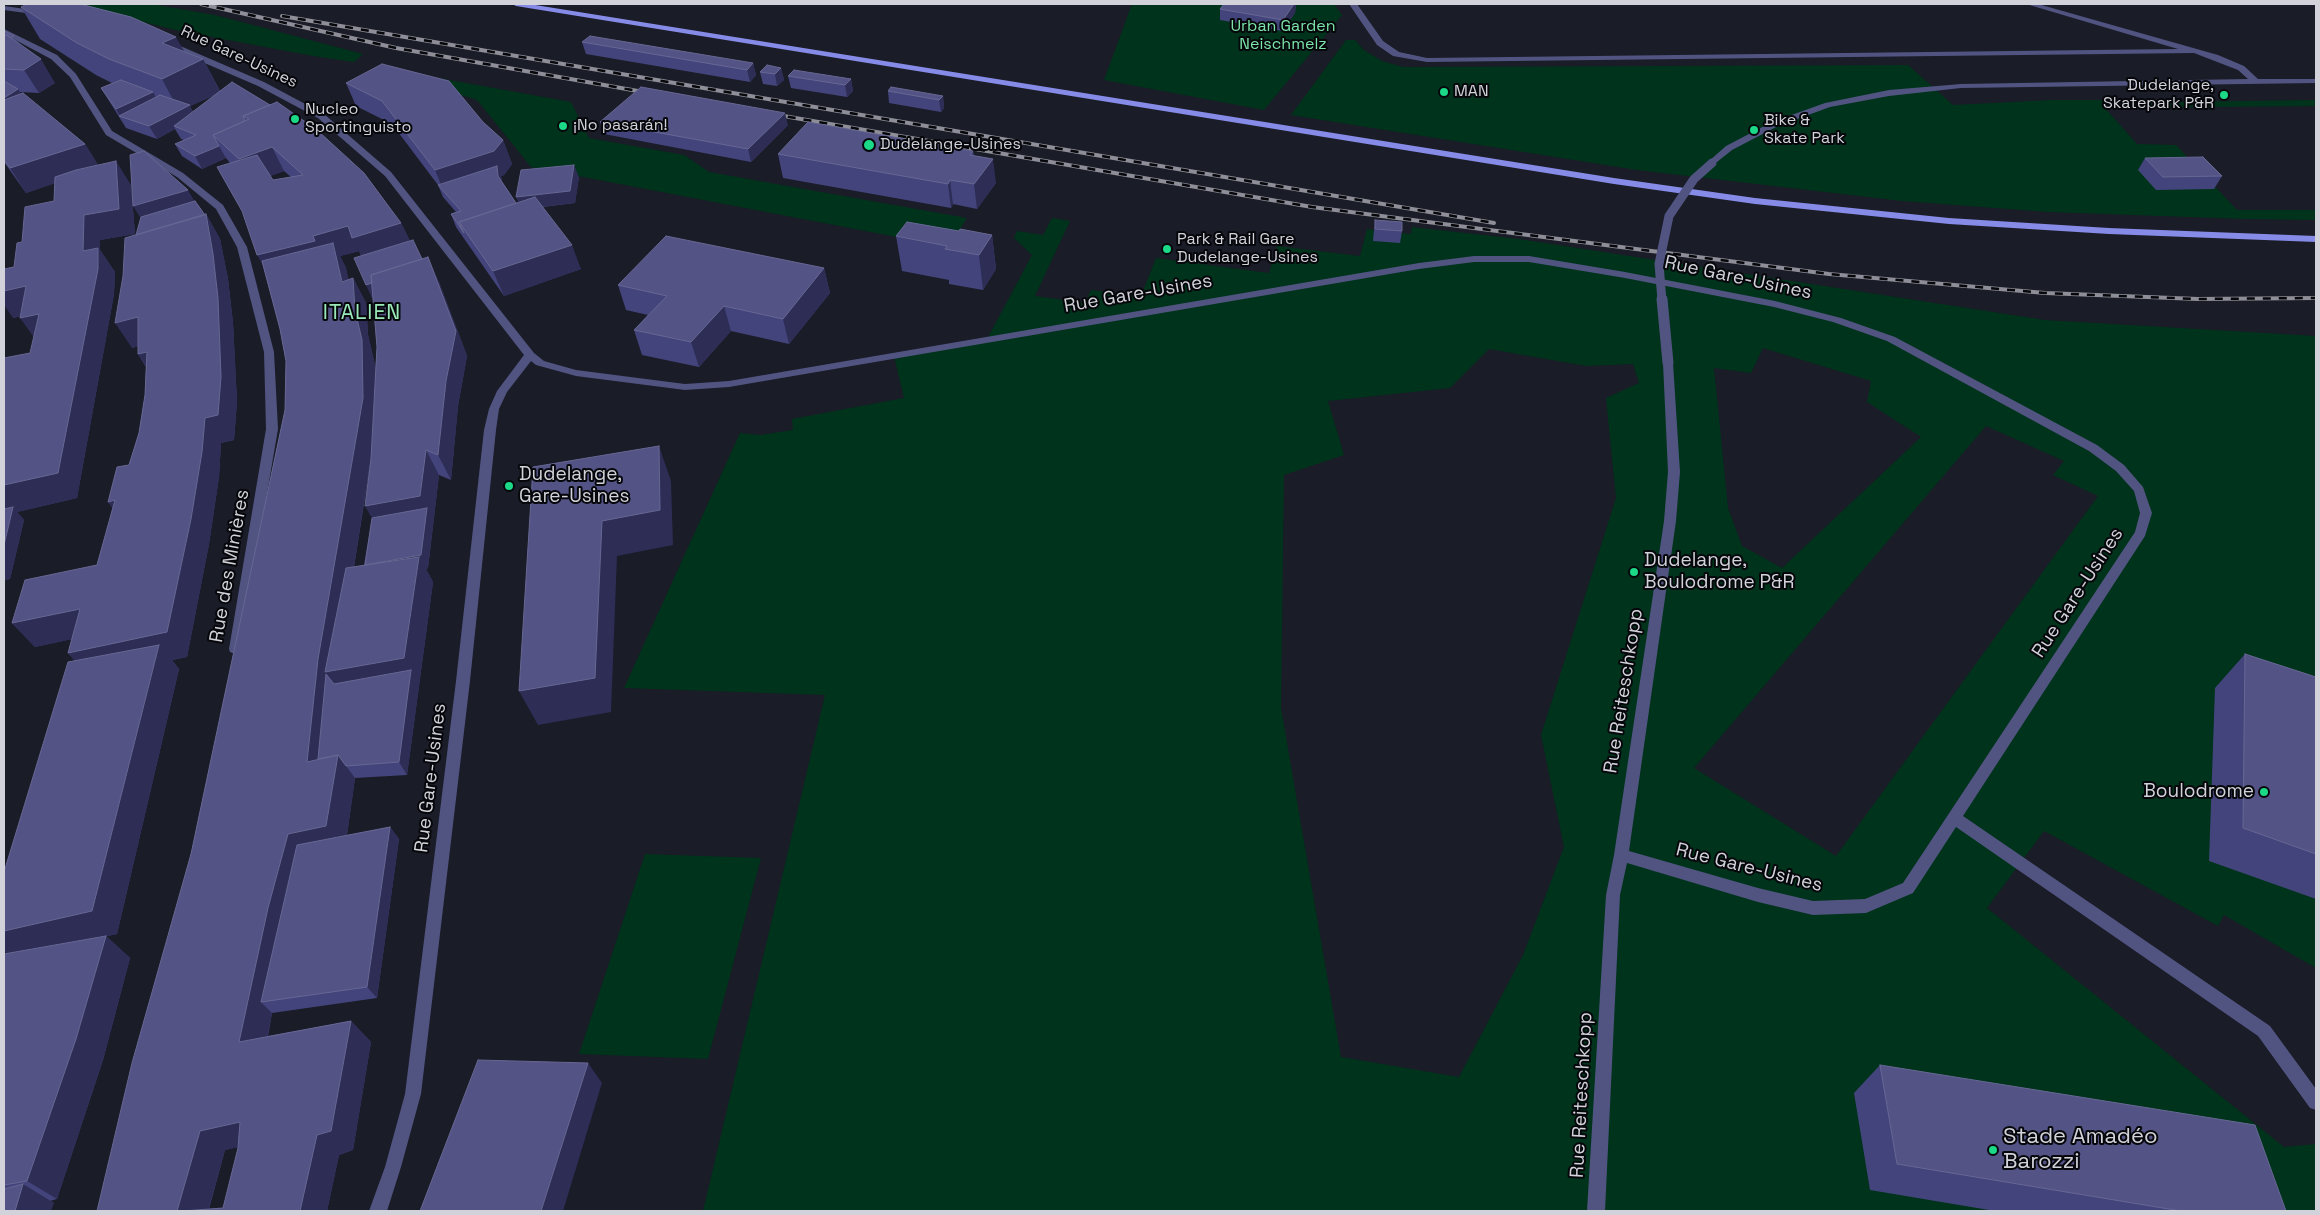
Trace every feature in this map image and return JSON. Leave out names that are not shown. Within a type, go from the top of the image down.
[{"type":"main road","points":[[516,4],[1604,179],[1755,201],[1950,221],[2109,231],[2316,239]]},
{"type":"street","points":[[1352,4],[1380,43],[1396,54],[1427,60],[2194,51]]},
{"type":"street","points":[[1358,12],[1365,4]]},
{"type":"street","points":[[2030,4],[2194,51],[2241,68],[2256,82],[2316,81]]},
{"type":"street","points":[[4,8],[48,14]]},
{"type":"street","name":"Rue des Minières","points":[[4,31],[54,57],[74,76],[109,133],[180,176],[220,207],[242,247],[269,352],[272,429],[233,662]]},
{"type":"street","name":"Rue Gare-Usines","points":[[162,41],[261,84],[321,116],[388,174],[530,355],[540,363],[576,373],[684,387],[729,384],[1419,266],[1474,259],[1529,259],[1625,274],[1774,304],[1837,320],[1891,339],[2093,448],[2120,468],[2139,490],[2146,513],[2141,533],[1908,888],[1866,906],[1812,908],[1758,895],[1621,855]]},
{"type":"street","name":"Rue Reiteschkopp","points":[[1596,1211],[1613,895],[1621,855],[1670,522],[1674,472],[1668,363],[1658,264],[1669,216],[1694,179],[1729,148],[1775,124],[1828,105],[1890,93],[1961,86],[2256,82]]},
{"type":"street","name":"Rue Gare-Usines","points":[[378,1211],[393,1167],[413,1094],[462,691],[490,430],[494,409],[502,391],[530,355]]},
{"type":"street","points":[[1954,818],[2264,1031],[2316,1102]]},
{"type":"green space","points":[[54,4],[151,4],[215,15],[363,54],[354,62],[313,56],[180,31],[85,8]]},
{"type":"green space","name":"Urban Garden Neischmelz","points":[[1132,4],[1334,4],[1342,15],[1264,110],[1104,80]]},
{"type":"green space","name":"Bike & Skate Park","points":[[1346,40],[1355,40],[1364,50],[1382,61],[1403,67],[1908,65],[1953,105],[2051,100],[2144,100],[2168,102],[2316,100],[2316,106],[2105,108],[2137,144],[2176,145],[2237,210],[2316,210],[2316,220],[2048,212],[1902,201],[1637,170],[1291,115]]},
{"type":"green space","points":[[416,74],[571,102],[589,138],[684,155],[709,172],[967,218],[949,247],[531,167],[477,100],[406,78]]},
{"type":"green space","points":[[1052,218],[1070,221],[1035,296],[1085,303],[1091,290],[1141,296],[1156,258],[1269,273],[1277,246],[1360,256],[1367,229],[1411,234],[1412,227],[1519,239],[2045,320],[2316,336],[2316,968],[2224,915],[2218,926],[2044,831],[1987,908],[2284,1147],[2316,1144],[2316,1211],[703,1211],[825,695],[624,688],[740,433],[760,435],[793,430],[792,419],[904,398],[894,356],[986,341],[1032,255],[1014,238],[1017,231],[1043,235]],"holes":[[[1763,348],[1871,381],[1867,402],[1921,437],[1782,568],[1742,546],[1728,508],[1714,368],[1751,373]],[[1489,349],[1586,366],[1633,364],[1639,383],[1606,398],[1616,498],[1541,735],[1564,847],[1523,955],[1459,1077],[1341,1057],[1281,708],[1284,475],[1344,455],[1328,401],[1450,388]],[[1986,426],[2064,461],[2053,475],[2098,496],[1836,856],[1694,768]]]},
{"type":"green space","points":[[645,854],[761,858],[708,1059],[579,1054]]},
{"type":"building","points":[[27,4],[80,4],[131,17],[176,37],[162,43],[203,59],[162,79],[109,59],[77,43],[21,7]]},
{"type":"building","points":[[1224,4],[1294,4],[1283,20],[1220,9]]},
{"type":"building","points":[[4,31],[14,36],[11,38],[4,35]]},
{"type":"building","points":[[4,35],[7,35],[41,59],[24,70],[4,69]]},
{"type":"building","points":[[590,36],[753,63],[747,70],[582,42]]},
{"type":"building","points":[[382,64],[449,81],[483,122],[503,140],[494,151],[435,170],[382,101],[346,83]]},
{"type":"building","points":[[767,65],[781,68],[775,74],[760,72]]},
{"type":"building","points":[[794,70],[851,79],[845,85],[788,76]]},
{"type":"building","points":[[121,80],[153,92],[116,109],[101,88]]},
{"type":"building","points":[[4,81],[18,89],[4,98]]},
{"type":"building","points":[[232,82],[270,105],[243,116],[245,121],[213,135],[219,146],[195,156],[175,144],[196,135],[174,126]]},
{"type":"building","points":[[641,87],[785,113],[748,149],[600,122]]},
{"type":"building","points":[[891,87],[943,96],[939,100],[888,91]]},
{"type":"building","points":[[23,93],[85,144],[10,168],[4,160],[4,100]]},
{"type":"building","points":[[160,95],[190,105],[149,126],[119,116]]},
{"type":"building","points":[[277,102],[317,130],[364,173],[401,223],[352,238],[348,226],[313,236],[315,241],[257,255],[242,211],[217,167],[257,155],[273,180],[303,175],[272,147],[239,159],[213,135],[249,119],[243,116]]},
{"type":"building","points":[[808,122],[973,151],[970,155],[993,159],[974,184],[950,180],[948,184],[778,154]]},
{"type":"building","points":[[144,151],[188,190],[133,206],[130,155]]},
{"type":"building","points":[[2203,157],[2222,176],[2163,177],[2145,158]]},
{"type":"building","points":[[116,161],[119,209],[84,215],[83,251],[98,248],[98,269],[58,473],[4,485],[4,358],[30,353],[39,314],[20,318],[26,286],[4,291],[4,269],[14,267],[17,243],[22,242],[25,207],[54,201],[55,177]]},
{"type":"building","points":[[574,165],[570,191],[516,197],[521,170]]},
{"type":"building","points":[[497,166],[498,176],[516,203],[459,222],[464,233],[451,214],[461,211],[438,185]]},
{"type":"building","points":[[535,197],[572,245],[493,271],[459,222]]},
{"type":"building","points":[[195,201],[205,215],[136,235],[141,217]]},
{"type":"building","points":[[206,214],[218,298],[221,377],[218,415],[205,418],[202,452],[191,519],[167,632],[68,653],[80,609],[12,623],[25,580],[97,565],[115,500],[108,502],[117,467],[129,465],[139,433],[145,395],[147,352],[138,354],[138,317],[115,323],[123,276],[125,238]]},
{"type":"building","points":[[1375,220],[1402,222],[1402,231],[1375,229]]},
{"type":"building","points":[[907,222],[992,235],[979,255],[945,249],[947,246],[896,236]]},
{"type":"building","points":[[666,236],[824,268],[783,319],[724,306],[691,342],[634,330],[667,296],[618,285]]},
{"type":"building","points":[[413,240],[422,259],[371,275],[372,283],[366,285],[354,258]]},
{"type":"building","points":[[333,243],[342,282],[353,278],[355,310],[362,340],[363,398],[318,659],[307,762],[338,755],[326,826],[288,834],[268,908],[239,1042],[351,1021],[331,1131],[317,1135],[300,1211],[183,1211],[223,1208],[238,1148],[240,1122],[200,1131],[177,1211],[97,1211],[132,1063],[191,854],[285,410],[286,361],[280,329],[262,261]]},
{"type":"building","points":[[428,257],[456,331],[446,381],[438,455],[426,450],[420,496],[365,506],[371,459],[377,347],[371,275]]},
{"type":"building","points":[[659,446],[660,510],[602,521],[595,678],[519,691],[533,467]]},
{"type":"building","points":[[13,507],[4,545],[4,509]]},
{"type":"building","points":[[427,508],[421,555],[365,565],[372,518]]},
{"type":"building","points":[[419,557],[404,658],[325,672],[346,568]]},
{"type":"building","points":[[159,645],[92,911],[4,931],[4,872],[68,662]]},
{"type":"building","points":[[2245,654],[2316,677],[2316,854],[2243,828]]},
{"type":"building","points":[[411,670],[399,762],[346,766],[338,755],[318,759],[326,674],[334,684]]},
{"type":"building","points":[[390,827],[367,987],[261,1002],[297,845]]},
{"type":"building","points":[[106,936],[76,1039],[27,1181],[4,1185],[4,954]]},
{"type":"building","points":[[478,1060],[588,1063],[541,1211],[420,1211]]},
{"type":"building","points":[[1880,1065],[2255,1125],[2286,1211],[2181,1211],[1897,1164]]},
{"type":"building","points":[[23,1184],[15,1211],[4,1211],[4,1189]]},
{"type":"railway","points":[[201,4],[396,48],[649,93]]},
{"type":"railway","points":[[282,16],[1494,223]]},
{"type":"railway","points":[[772,114],[1312,207],[1829,274],[2045,293],[2198,299],[2316,298]]},
{"type":"place","name":"MAN","points":[[1444,92]]},
{"type":"place","name":"Dudelange, Skatepark P&R","points":[[2224,95]]},
{"type":"place","name":"Nucleo Sportinguisto","points":[[295,119]]},
{"type":"place","name":"¡No pasarán!","points":[[563,126]]},
{"type":"place","name":"Bike & Skate Park","points":[[1754,130]]},
{"type":"place","name":"Dudelange-Usines","points":[[869,145]]},
{"type":"place","name":"Park & Rail Gare Dudelange-Usines","points":[[1167,249]]},
{"type":"place","name":"Dudelange, Gare-Usines","points":[[509,486]]},
{"type":"place","name":"Dudelange, Boulodrome P&R","points":[[1634,572]]},
{"type":"place","name":"Boulodrome","points":[[2264,792]]},
{"type":"place","name":"Stade Amadéo Barozzi","points":[[1993,1150]]},
{"type":"district","name":"ITALIEN","points":[[362,313]]}]
